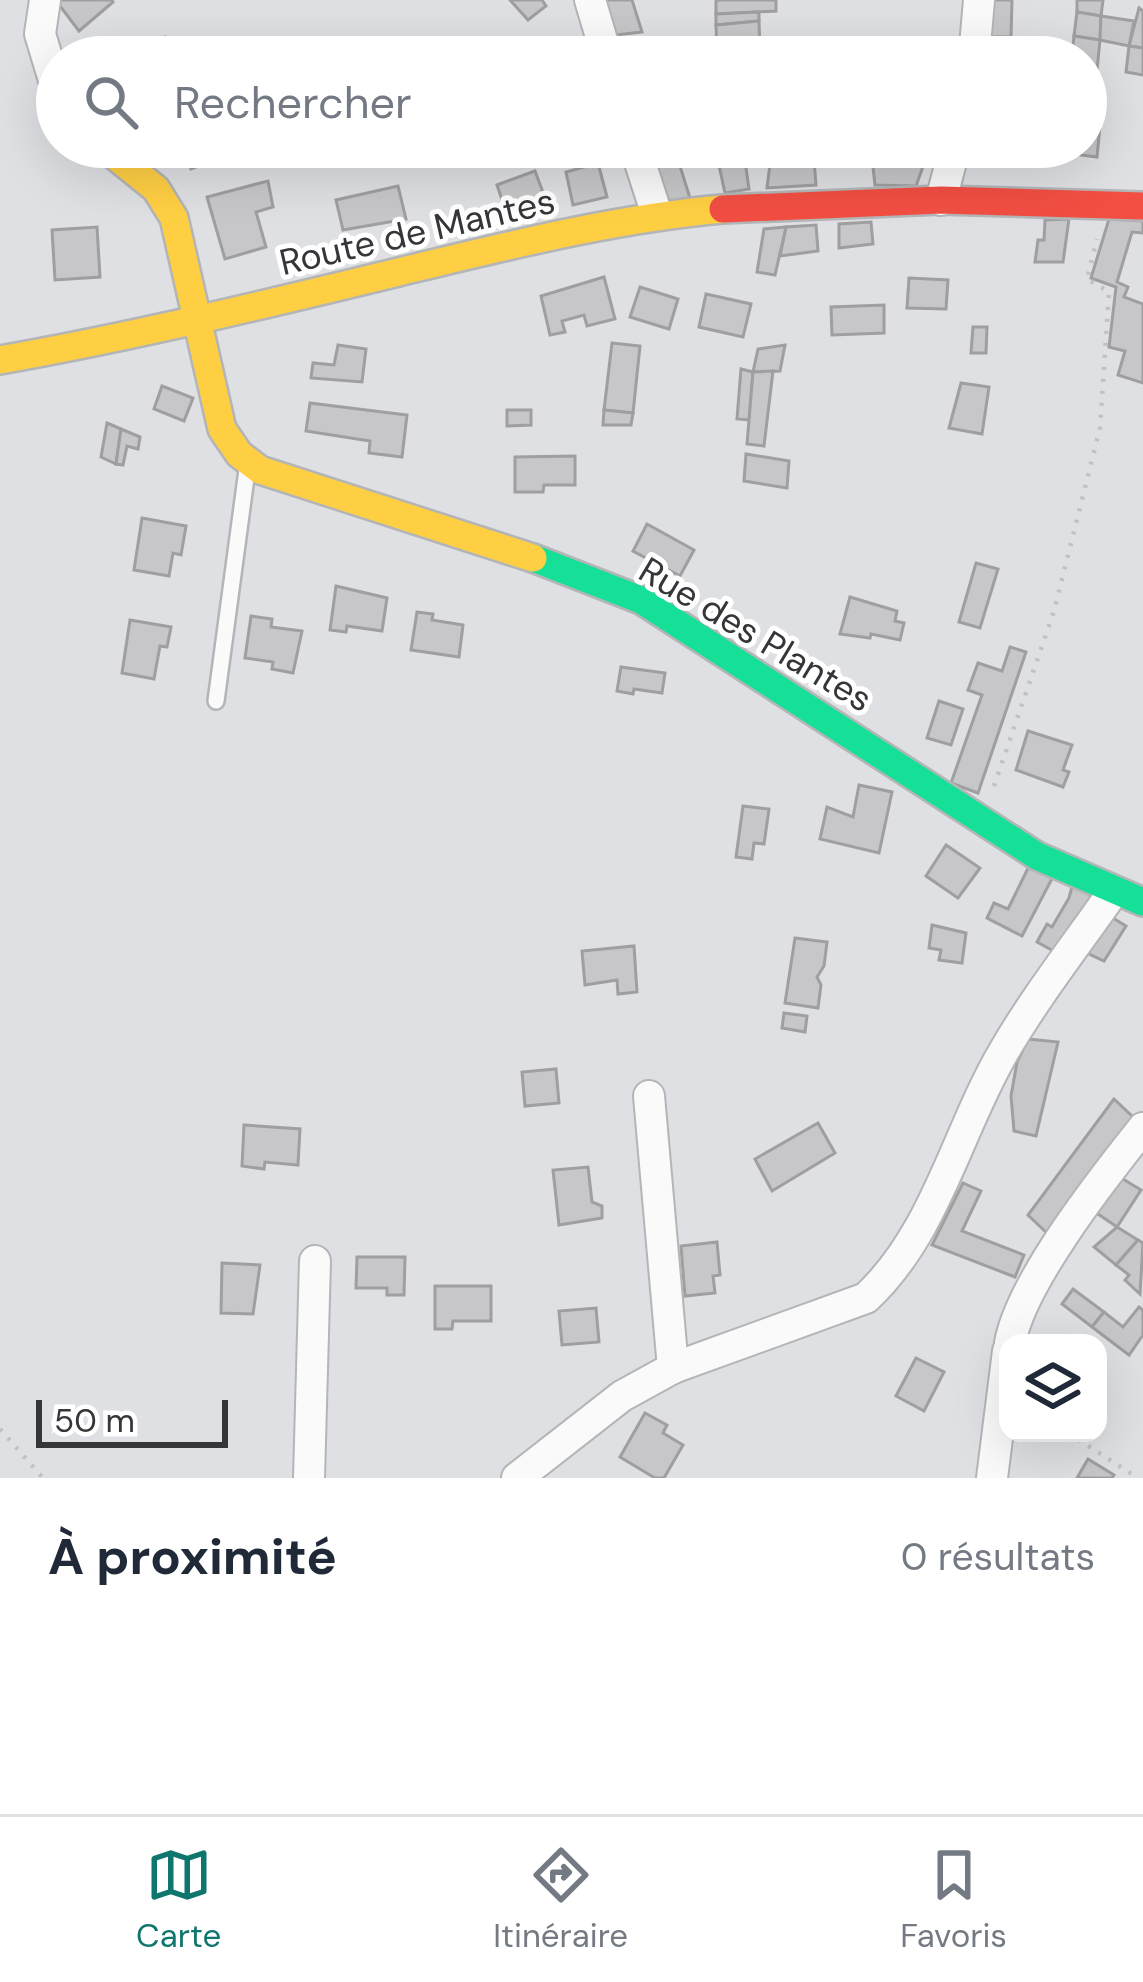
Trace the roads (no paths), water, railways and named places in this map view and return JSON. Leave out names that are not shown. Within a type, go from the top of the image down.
[{"type":"street","points":[[41,36],[44,0]]},
{"type":"street","points":[[590,0],[601,36]]},
{"type":"street","points":[[976,36],[980,0]]},
{"type":"street","points":[[130,168],[156,189],[174,218],[222,429],[248,461]]},
{"type":"street","points":[[642,168],[657,215]]},
{"type":"street","points":[[941,200],[950,168]]},
{"type":"street","name":"Route de Mantes","points":[[0,360],[115,340],[496,248],[657,215],[941,200],[1143,206]]},
{"type":"street","name":"Rue des Plantes","points":[[248,461],[260,470],[527,556],[641,600],[1037,856],[1143,902]]},
{"type":"street","points":[[517,1478],[622,1396],[674,1368],[866,1298],[888,1277],[916,1235],[1004,1050],[1113,892]]},
{"type":"street","points":[[649,1096],[674,1368]]},
{"type":"street","points":[[1015,1334],[1045,1266],[1097,1185],[1143,1128]]},
{"type":"street","points":[[309,1478],[315,1261]]},
{"type":"street","points":[[992,1478],[999,1424]]},
{"type":"lane","points":[[216,701],[248,461]]}]
